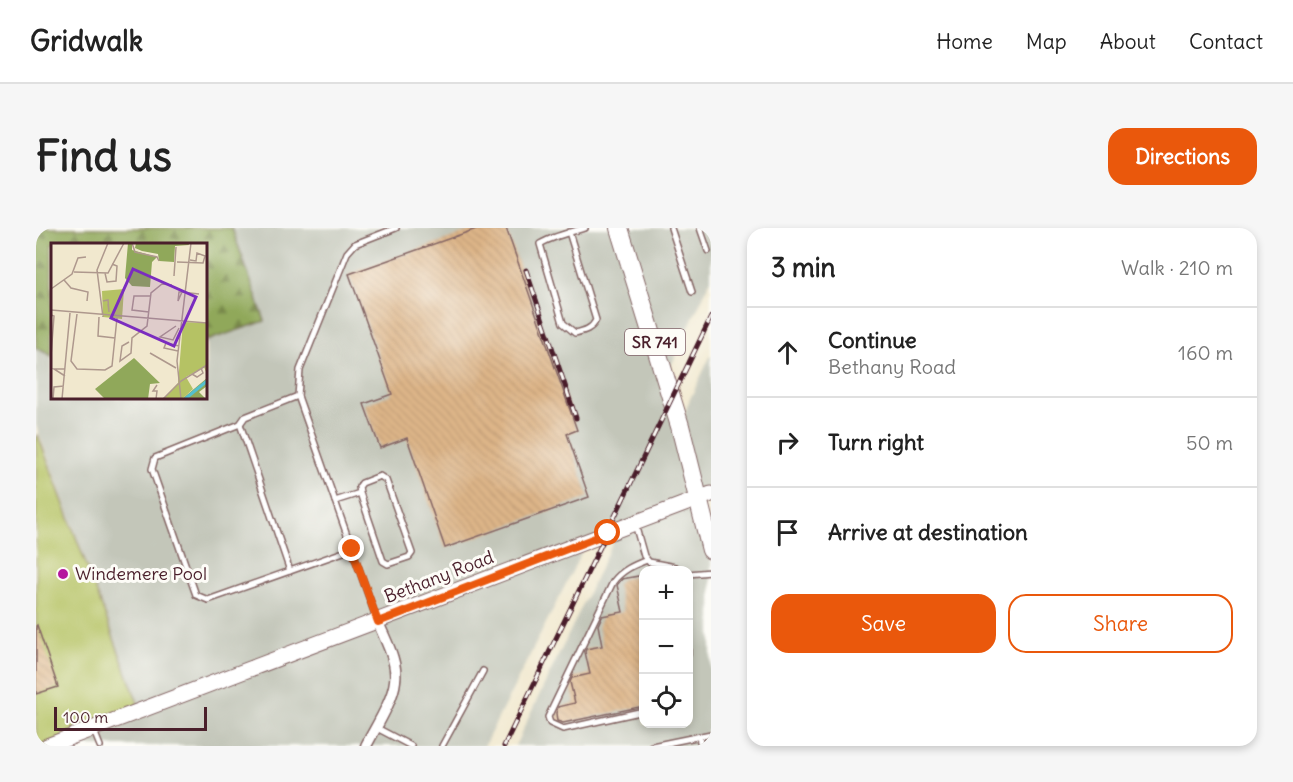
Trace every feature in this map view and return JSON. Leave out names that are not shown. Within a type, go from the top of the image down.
[{"type":"main road","name":"SR 741","points":[[619,228],[688,458],[705,496],[711,550]]},
{"type":"main road","name":"Bethany Road","points":[[47,746],[705,496]]},
{"type":"street","points":[[366,746],[395,681],[393,659],[378,622]]},
{"type":"lane","points":[[378,622],[298,396],[300,370],[346,253],[355,244],[396,228]]},
{"type":"lane","points":[[569,232],[596,320],[593,326],[585,331],[575,333],[563,322],[540,244],[548,239],[569,232],[585,228]]},
{"type":"lane","points":[[671,228],[692,292]]},
{"type":"lane","points":[[700,228],[708,251]]},
{"type":"lane","points":[[298,396],[245,417],[240,424],[155,458],[152,469],[196,595],[208,600],[352,549]]},
{"type":"lane","points":[[240,424],[291,571]]},
{"type":"lane","points":[[380,476],[386,480],[412,553],[409,557],[388,564],[383,561],[360,493],[359,487],[362,483],[380,476]]},
{"type":"lane","points":[[335,501],[360,493]]},
{"type":"lane","points":[[634,522],[647,560],[670,566]]},
{"type":"lane","points":[[639,712],[563,729],[550,723],[548,717],[618,574],[647,560]]},
{"type":"lane","points":[[693,574],[711,572]]},
{"type":"lane","points":[[442,746],[483,671]]},
{"type":"lane","points":[[375,727],[411,746]]},
{"type":"lane","points":[[94,729],[100,746]]},
{"type":"lane","points":[[652,746],[711,734]]},
{"type":"lane","points":[[699,737],[701,746]]},
{"type":"shaded area","points":[[232,228],[711,228],[711,279],[666,377],[680,425],[711,355],[711,494],[699,499],[711,550],[711,746],[515,746],[619,529],[588,540],[484,746],[47,746],[141,711],[36,425],[36,348],[51,356],[51,399],[207,399],[207,341],[265,321]]},
{"type":"green space","points":[[36,228],[232,228],[265,321],[207,341],[207,243],[51,243],[51,356],[36,348]]},
{"type":"green space","name":"Windemere Pool","points":[[38,435],[141,711],[47,746],[36,746],[36,436]]},
{"type":"building","points":[[479,228],[506,228],[577,430],[567,434],[589,497],[445,548],[407,438],[380,448],[364,404],[392,394],[349,274]]},
{"type":"building","points":[[639,576],[639,707],[563,723],[557,721],[558,707],[575,703],[570,682],[572,678],[590,674],[586,649],[602,646],[598,625],[602,616],[623,612],[617,585],[622,579]]},
{"type":"building","points":[[36,626],[58,687],[36,694]]},
{"type":"railway","points":[[526,270],[576,418]]},
{"type":"railway","points":[[504,746],[711,317]]},
{"type":"place","name":"Windemere Pool","points":[[63,574]]},
{"type":"route","points":[[352,549],[378,622],[608,533]]}]
